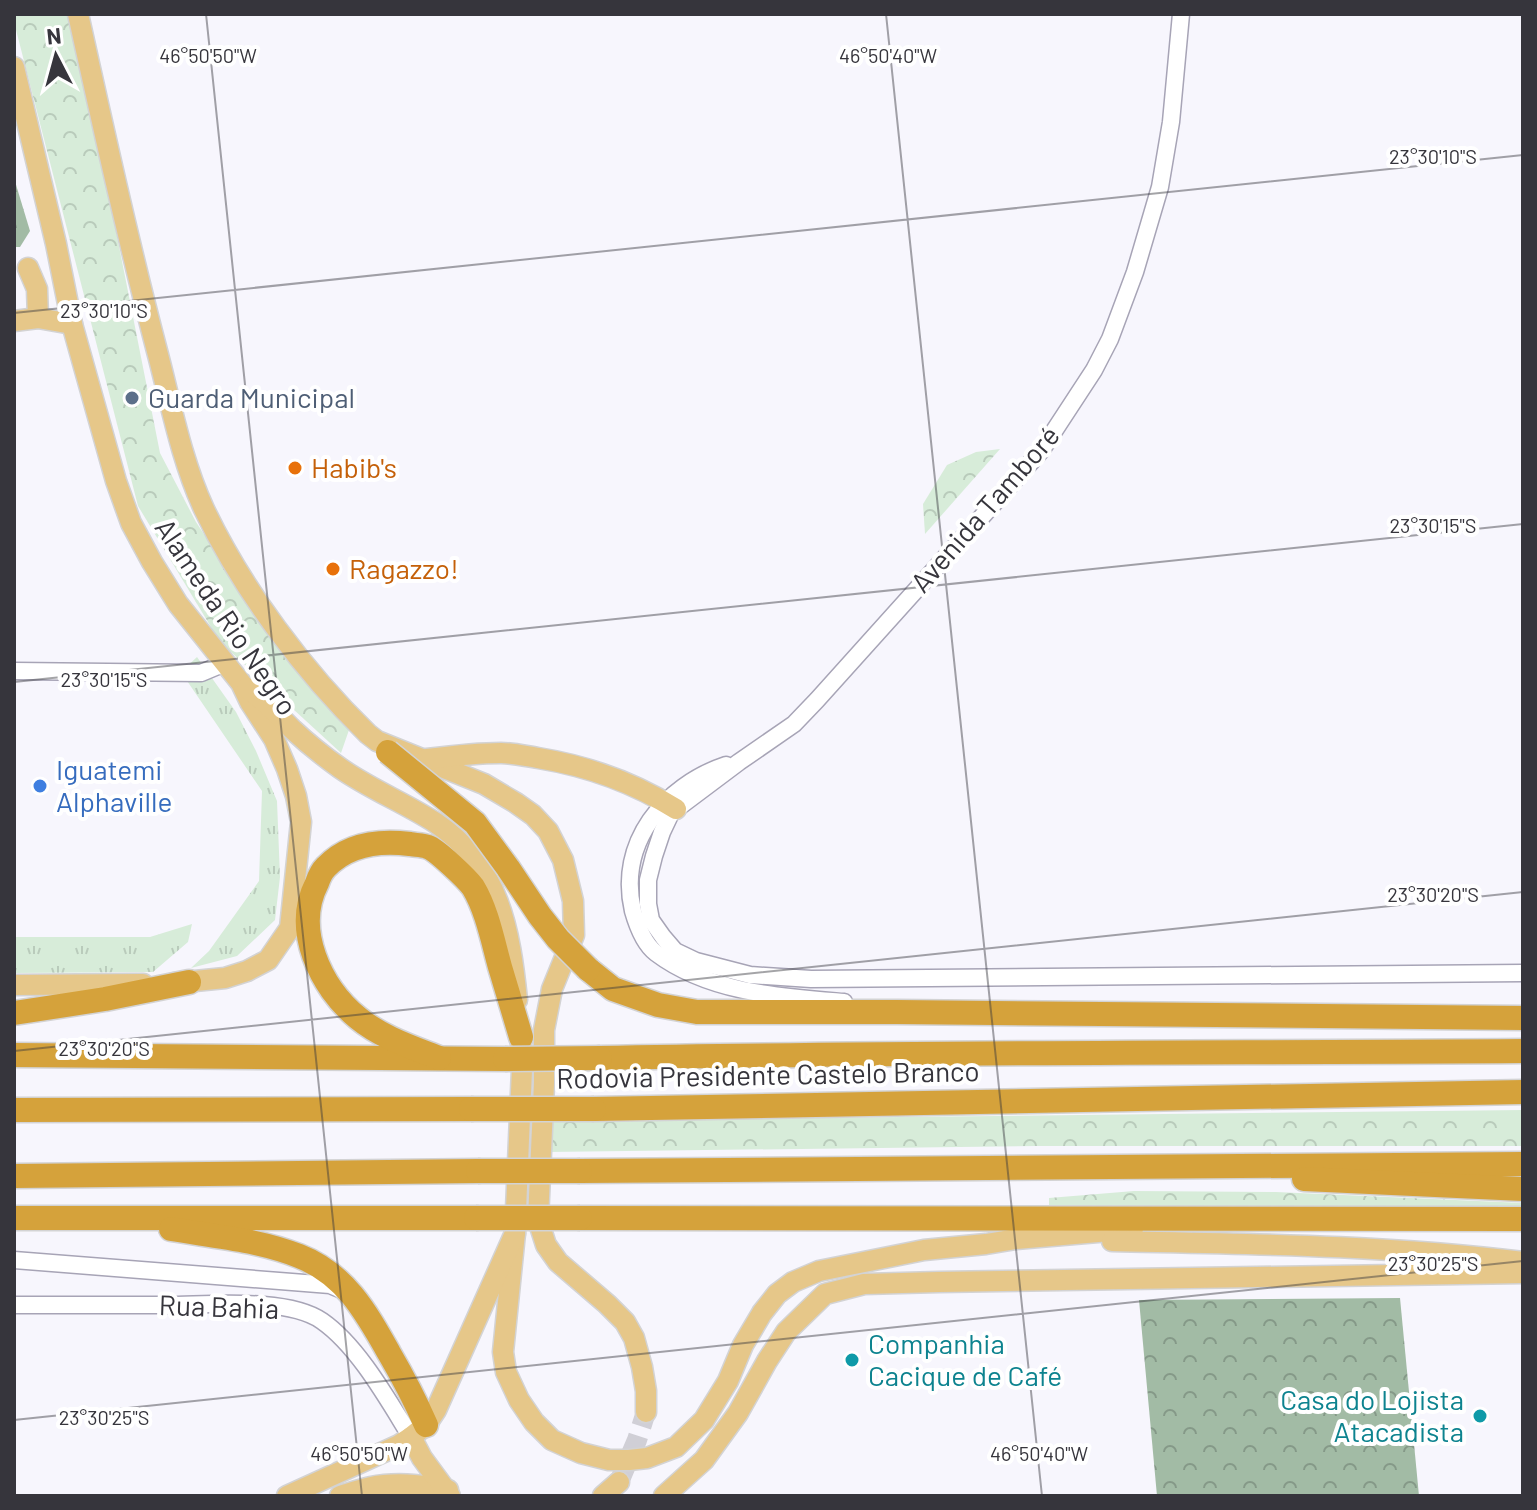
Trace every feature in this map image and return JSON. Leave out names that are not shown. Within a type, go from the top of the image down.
[{"type":"highway","points":[[383,747],[475,823],[540,916],[588,969],[613,989],[658,1005],[697,1012],[1523,1018]]},
{"type":"highway","points":[[449,1058],[371,1028],[355,1016],[328,984],[316,963],[309,939],[307,915],[313,890],[324,869],[343,854],[365,843],[398,842],[428,847],[472,886],[489,925],[521,1037]]},
{"type":"highway","points":[[14,1013],[189,982]]},
{"type":"highway","points":[[14,1055],[600,1058],[842,1053],[1523,1051]]},
{"type":"highway","name":"Rodovia Presidente Castelo Branco","points":[[14,1110],[594,1109],[1523,1092]]},
{"type":"highway","points":[[14,1176],[1523,1164]]},
{"type":"highway","points":[[1130,1165],[1310,1180],[1523,1189]]},
{"type":"highway","points":[[102,1217],[271,1246],[325,1269],[352,1293],[365,1310],[412,1393],[418,1431]]},
{"type":"highway","points":[[14,1218],[1523,1219]]},
{"type":"main road","name":"Alameda Rio Negro","points":[[78,14],[177,432],[203,507],[240,572],[298,654],[337,702],[383,747]]},
{"type":"main road","name":"Alameda Rio Negro","points":[[14,67],[72,324],[116,481],[131,523],[178,604],[241,683],[274,739],[296,796],[301,822],[290,928],[268,960],[225,978],[189,982]]},
{"type":"main road","points":[[38,318],[37,289],[21,270],[43,258],[56,244]]},
{"type":"main road","points":[[14,321],[38,318],[72,324]]},
{"type":"main road","points":[[241,683],[263,699],[323,757],[437,824],[461,843],[488,878],[500,904],[513,957],[522,1069],[515,1233],[503,1352],[506,1372],[519,1400],[534,1422],[552,1440],[581,1453],[609,1460],[647,1458],[676,1447],[704,1420],[728,1381],[743,1345],[777,1294],[793,1282],[819,1271],[909,1253],[1016,1239],[1283,1219]]},
{"type":"main road","points":[[383,747],[484,784],[516,803],[548,831],[563,860],[573,901],[574,935],[552,989],[544,1030],[538,1220],[546,1245],[558,1262],[625,1322],[634,1338],[642,1367],[646,1412]]},
{"type":"main road","points":[[421,760],[503,753],[565,762],[616,778],[670,805]]},
{"type":"main road","points":[[14,985],[189,982]]},
{"type":"main road","points":[[287,1496],[371,1458],[418,1431],[436,1410],[515,1233]]},
{"type":"main road","points":[[1016,1239],[1297,1245],[1446,1253],[1523,1262]]},
{"type":"main road","points":[[664,1496],[704,1460],[738,1413],[786,1332],[825,1294],[864,1284],[924,1282],[1523,1273]]},
{"type":"main road","points":[[418,1431],[422,1458],[446,1492]]},
{"type":"main road","points":[[370,1487],[371,1458]]},
{"type":"main road","points":[[603,1496],[619,1482]]},
{"type":"main road","points":[[340,1496],[370,1487],[408,1484],[463,1496]]},
{"type":"street","name":"Avenida Tamboré","points":[[670,805],[794,724],[1033,459],[1094,370],[1110,339],[1135,272],[1160,187],[1171,122],[1181,14]]},
{"type":"street","points":[[14,671],[201,673],[225,663]]},
{"type":"street","points":[[670,805],[671,813],[648,880],[651,920],[675,951],[696,961],[750,975],[811,979],[911,979],[1523,973]]},
{"type":"street","points":[[670,805],[645,827],[631,876],[630,900],[636,924],[652,951],[680,970],[735,989],[844,1002],[897,1012]]},
{"type":"street","points":[[14,1260],[330,1285],[352,1293]]},
{"type":"street","name":"Rua Bahia","points":[[14,1305],[262,1306],[307,1312],[324,1322],[344,1341],[418,1431]]},
{"type":"green space","points":[[14,14],[73,14],[160,453],[196,522],[270,634],[349,730],[341,753],[220,642],[138,506]]},
{"type":"green space","points":[[14,178],[30,231],[20,247],[14,247]]},
{"type":"green space","points":[[1000,449],[925,534],[923,504],[947,465],[976,452]]},
{"type":"green space","points":[[197,657],[236,712],[277,801],[280,877],[275,920],[237,956],[191,968],[209,951],[259,881],[262,791],[181,672]]},
{"type":"green space","points":[[192,924],[188,942],[153,972],[14,973],[14,937],[150,937]]},
{"type":"green space","points":[[1523,1110],[1523,1146],[1037,1146],[549,1152],[547,1121]]},
{"type":"green space","points":[[1134,1191],[1276,1192],[1523,1203],[1523,1212],[1049,1208],[1049,1198]]},
{"type":"green space","points":[[1400,1298],[1419,1496],[1157,1496],[1139,1300]]},
{"type":"tunnel","points":[[619,1482],[646,1412]]},
{"type":"place","name":"Guarda Municipal","points":[[132,398]]},
{"type":"place","name":"Habib's","points":[[295,468]]},
{"type":"place","name":"Ragazzo!","points":[[333,569]]},
{"type":"place","name":"Iguatemi Alphaville","points":[[40,786]]},
{"type":"place","name":"Companhia Cacique de Café","points":[[852,1360]]},
{"type":"place","name":"Casa do Lojista Atacadista","points":[[1480,1416]]}]
